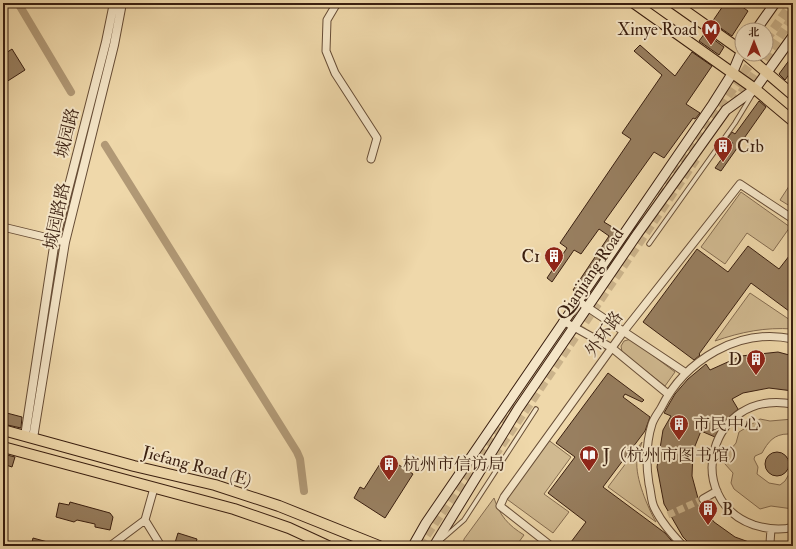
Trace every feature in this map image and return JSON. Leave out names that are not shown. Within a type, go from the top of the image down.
[{"type":"main road","points":[[634,3],[755,89],[793,121]]},
{"type":"main road","points":[[674,3],[734,44]]},
{"type":"main road","points":[[762,22],[775,3]]},
{"type":"main road","name":"Qianjiang Road","points":[[434,546],[518,409],[587,307],[726,110],[755,89],[768,74],[793,36]]},
{"type":"main road","name":"Qianjiang Road","points":[[414,546],[426,523],[732,74],[737,62]]},
{"type":"main road","points":[[755,62],[793,95]]},
{"type":"main road","name":"Jiefang Road (E)","points":[[3,430],[134,466],[215,485],[279,506],[379,546]]},
{"type":"main road","name":"Jiefang Road (E)","points":[[3,447],[234,509],[289,528],[328,546]]},
{"type":"street","name":"城园路","points":[[29,437],[55,240],[106,42],[114,3]]},
{"type":"street","name":"城园路路","points":[[29,437],[65,242],[114,45],[122,3]]},
{"type":"street","points":[[337,3],[326,20],[326,51],[335,73],[377,138],[372,159]]},
{"type":"street","name":"外环路","points":[[551,546],[500,506],[504,497],[624,331],[740,184],[793,219]]},
{"type":"street","points":[[3,227],[65,242]]},
{"type":"street","points":[[578,301],[686,373]]},
{"type":"street","points":[[563,321],[612,348],[668,394]]},
{"type":"street","points":[[683,546],[670,532],[664,517],[654,507],[646,465],[652,424],[676,382],[702,358],[739,341],[780,336],[793,339]]},
{"type":"street","points":[[793,404],[778,401],[756,404],[737,414],[723,430],[714,449],[712,463],[712,470],[717,491],[729,509],[746,522],[771,529],[787,529],[793,527]]},
{"type":"street","points":[[110,546],[145,520],[154,488]]},
{"type":"street","points":[[704,499],[717,491]]},
{"type":"street","points":[[145,520],[162,546]]},
{"type":"street","points":[[770,542],[771,529]]},
{"type":"lane","points":[[649,244],[735,123],[755,89]]},
{"type":"lane","points":[[434,546],[464,520],[536,409]]},
{"type":"shaded area","points":[[793,180],[793,208],[780,200]]},
{"type":"shaded area","points":[[741,192],[790,227],[773,251],[747,233],[725,264],[701,247]]},
{"type":"shaded area","points":[[750,293],[793,322],[793,329],[753,331],[715,341]]},
{"type":"shaded area","points":[[631,339],[675,372],[665,386],[622,352],[621,346],[624,341]]},
{"type":"shaded area","points":[[760,419],[770,421],[793,419],[793,438],[788,434],[775,437],[769,442],[762,453],[755,456],[754,459],[758,467],[757,474],[769,483],[780,485],[785,481],[793,467],[793,509],[771,506],[760,509],[734,489],[731,483],[733,473],[725,464],[727,454],[736,443],[739,432]]},
{"type":"shaded area","points":[[547,439],[571,457],[544,494],[569,512],[553,533],[504,497]]},
{"type":"shaded area","points":[[642,442],[637,460],[638,475],[649,509],[656,522],[608,487]]},
{"type":"shaded area","points":[[494,498],[505,520],[513,528],[524,535],[516,546],[463,546],[464,539]]},
{"type":"building","points":[[725,3],[743,3],[741,6],[748,11],[741,22],[734,22],[734,33],[732,36],[712,22]]},
{"type":"building","points":[[705,33],[724,47],[719,55],[699,41]]},
{"type":"building","name":"Xinye Road","points":[[640,45],[675,76],[692,52],[712,66],[686,104],[700,113],[695,119],[693,118],[664,158],[654,152],[604,222],[619,231],[577,292],[573,290],[609,236],[599,229],[581,254],[574,250],[552,282],[547,278],[567,248],[560,243],[631,139],[622,133],[662,75],[634,51]]},
{"type":"building","points":[[12,49],[25,70],[3,84],[3,55]]},
{"type":"building","points":[[793,55],[793,69],[785,80],[779,74]]},
{"type":"building","points":[[759,101],[766,107],[721,171],[715,168],[733,143],[727,139],[732,132],[735,134]]},
{"type":"building","points":[[748,246],[779,269],[793,251],[793,314],[751,283],[699,354],[700,355],[694,360],[643,322],[697,249],[728,272]]},
{"type":"building","name":"市民中心","points":[[778,352],[793,356],[793,391],[769,388],[743,393],[732,399],[738,409],[721,425],[715,437],[701,431],[693,451],[692,476],[699,502],[714,522],[735,537],[760,546],[692,546],[683,537],[664,504],[657,467],[663,430],[671,416],[664,413],[675,394],[688,379],[706,364],[710,370],[741,356]]},
{"type":"building","name":"J（杭州市图书馆）","points":[[608,373],[644,400],[642,402],[625,394],[623,397],[650,417],[645,431],[603,487],[665,533],[676,546],[568,546],[586,522],[548,493],[575,457],[556,443]]},
{"type":"building","points":[[3,412],[22,417],[21,428],[3,424]]},
{"type":"building","points":[[777,452],[786,455],[789,464],[786,473],[777,476],[768,473],[765,464],[768,455]]},
{"type":"building","points":[[3,454],[15,457],[12,467],[3,464]]},
{"type":"building","name":"杭州市信访局","points":[[385,456],[413,474],[385,518],[354,498],[360,487],[364,489]]},
{"type":"building","points":[[70,502],[110,513],[113,517],[110,530],[95,527],[95,524],[77,520],[74,522],[56,517],[59,503],[69,505]]},
{"type":"building","points":[[178,533],[197,539],[195,546],[174,546]]},
{"type":"building","points":[[33,538],[55,544],[55,546],[31,546]]},
{"type":"waterway","points":[[18,3],[71,92]]},
{"type":"waterway","points":[[105,145],[297,452],[300,459],[304,491]]},
{"type":"tunnel","points":[[774,29],[792,3]]},
{"type":"tunnel","points":[[734,104],[793,17]]},
{"type":"tunnel","points":[[659,196],[751,62]]},
{"type":"tunnel","points":[[494,456],[696,159]]},
{"type":"tunnel","points":[[419,546],[517,403]]},
{"type":"tunnel","points":[[668,515],[703,499]]},
{"type":"place","name":"Xinye Road","points":[[711,46]]},
{"type":"place","name":"C1b","points":[[723,163]]},
{"type":"place","name":"C1","points":[[554,273]]},
{"type":"place","name":"D","points":[[756,376]]},
{"type":"place","name":"市民中心","points":[[679,441]]},
{"type":"place","name":"J（杭州市图书馆）","points":[[589,472]]},
{"type":"place","name":"杭州市信访局","points":[[389,481]]},
{"type":"place","name":"B","points":[[708,526]]}]
